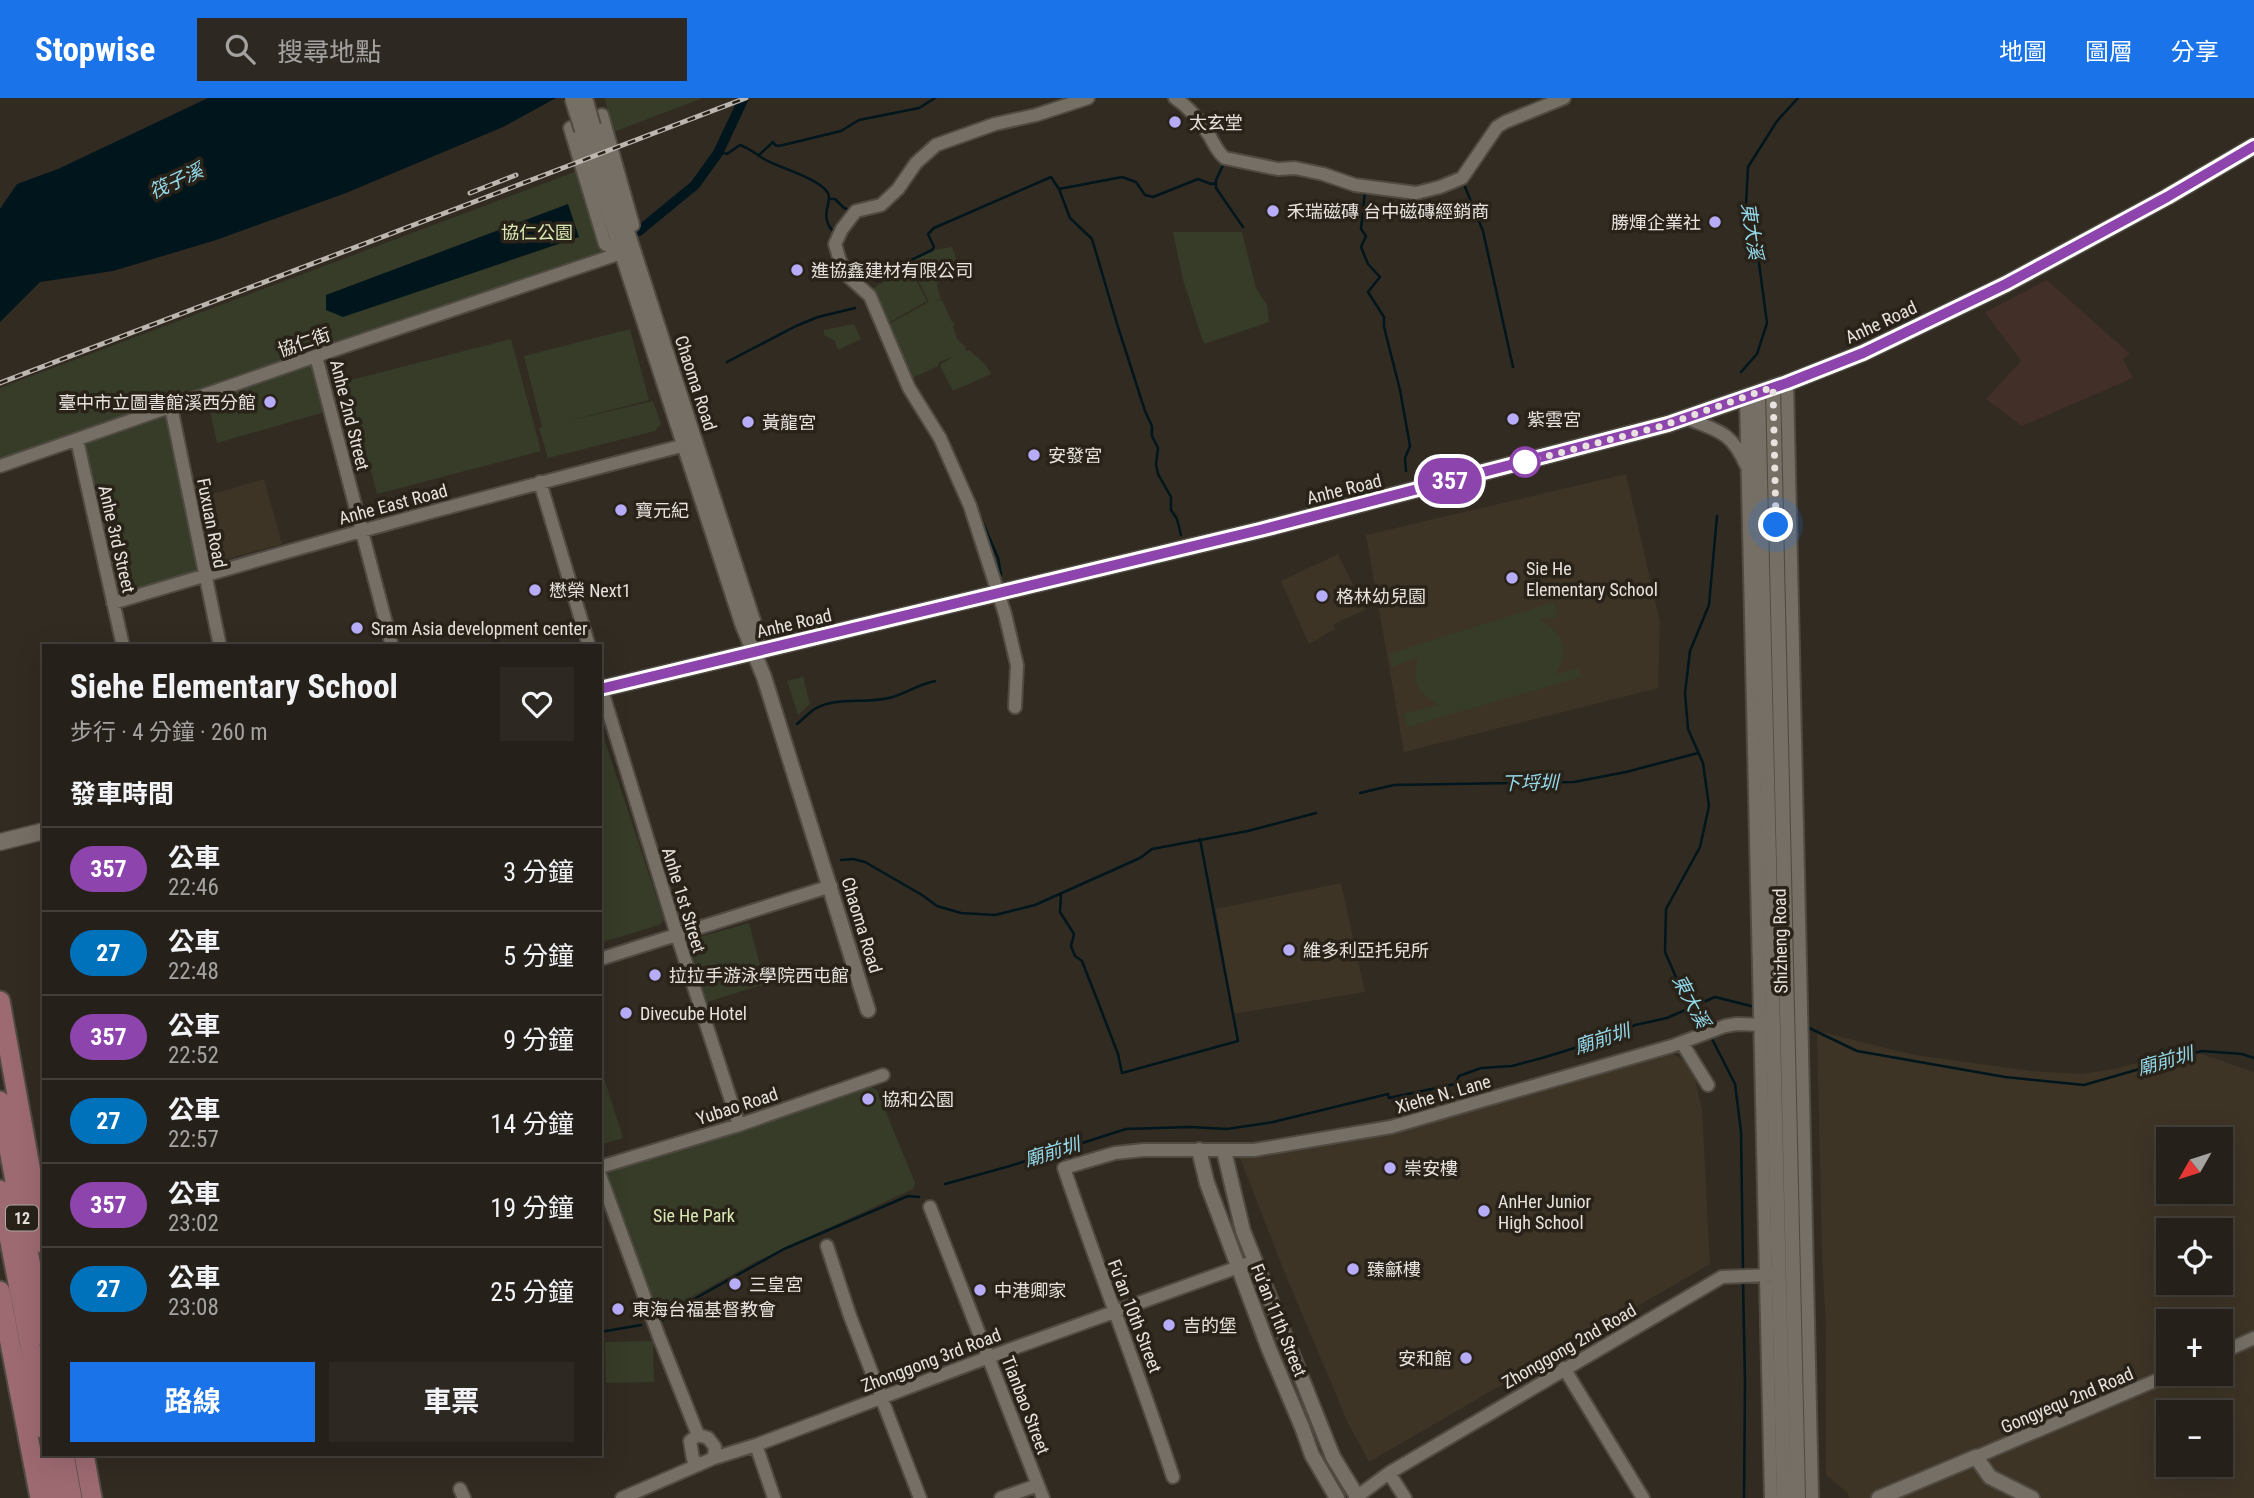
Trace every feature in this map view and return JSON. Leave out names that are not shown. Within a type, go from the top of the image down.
[{"type":"main road","name":"Anhe Road","points":[[602,687],[1260,530],[1551,456],[1686,418],[1863,353],[2006,284],[2167,197],[2254,146]]},
{"type":"main road","points":[[0,842],[42,832]]},
{"type":"main road","name":"12","points":[[0,1001],[42,1233]]},
{"type":"main road","name":"12","points":[[0,1101],[39,1341],[42,1394]]},
{"type":"main road","name":"12","points":[[0,1190],[39,1341]]},
{"type":"main road","points":[[0,1291],[5,1352],[40,1498]]},
{"type":"main road","points":[[48,1456],[56,1498]]},
{"type":"main road","points":[[64,1456],[72,1498]]},
{"type":"main road","points":[[84,1456],[92,1498]]},
{"type":"street","points":[[572,98],[587,128]]},
{"type":"street","points":[[584,98],[587,128]]},
{"type":"street","points":[[1015,707],[1017,665],[998,593],[970,506],[940,438],[909,388],[870,296],[849,277],[835,244],[842,229],[856,211],[881,205],[898,189],[916,163],[936,145],[1060,103],[1088,98]]},
{"type":"street","points":[[1175,98],[1199,120],[1219,153],[1225,158],[1267,167],[1304,170],[1355,185],[1416,192],[1440,187],[1462,178],[1497,127],[1564,98]]},
{"type":"street","points":[[621,253],[605,244],[570,128],[602,116],[633,225],[626,227]]},
{"type":"street","name":"Chaoma Road","points":[[587,128],[626,227],[756,630],[755,652]]},
{"type":"street","name":"Chaoma Road","points":[[587,128],[621,253],[742,623],[755,652],[868,1010]]},
{"type":"street","name":"協仁街","points":[[0,466],[621,253]]},
{"type":"street","name":"Anhe 2nd Street","points":[[316,356],[391,644]]},
{"type":"street","name":"Shizheng Road","points":[[1766,390],[1749,470],[1787,1025],[1793,1275],[1812,1498]]},
{"type":"street","name":"Shizheng Road","points":[[1766,390],[1787,1025],[1798,1498]]},
{"type":"street","name":"Fuxuan Road","points":[[171,407],[220,644]]},
{"type":"street","points":[[1686,418],[1729,438],[1737,446],[1749,470]]},
{"type":"street","name":"Anhe 3rd Street","points":[[77,440],[123,644]]},
{"type":"street","name":"Anhe East Road","points":[[113,603],[361,531],[684,445]]},
{"type":"street","points":[[540,482],[588,644]]},
{"type":"street","name":"Anhe 1st Street","points":[[602,690],[739,1125]]},
{"type":"street","points":[[602,958],[831,886]]},
{"type":"street","name":"Xiehe N. Lane","points":[[1064,1168],[1115,1153],[1144,1150],[1254,1150],[1391,1127],[1687,1042],[1720,1027],[1738,1024],[1787,1025]]},
{"type":"street","points":[[1687,1042],[1708,1085]]},
{"type":"street","name":"Yubao Road","points":[[602,1166],[739,1125],[883,1075]]},
{"type":"street","name":"Fu’an 11th Street","points":[[1199,1150],[1207,1183],[1237,1267],[1311,1455],[1337,1498]]},
{"type":"street","points":[[1224,1151],[1243,1231],[1333,1457],[1356,1498]]},
{"type":"street","name":"Fu’an 10th Street","points":[[1064,1168],[1146,1393],[1173,1477]]},
{"type":"street","points":[[602,1180],[698,1435]]},
{"type":"street","name":"Tianbao Street","points":[[930,1207],[1043,1498]]},
{"type":"street","points":[[827,1247],[920,1498]]},
{"type":"street","name":"Zhonggong 3rd Road","points":[[623,1498],[714,1458],[1255,1261]]},
{"type":"street","name":"Shizheng Road","points":[[1771,1498],[1793,1275]]},
{"type":"street","name":"Shizheng Road","points":[[1784,1498],[1793,1275]]},
{"type":"street","name":"Zhonggong 2nd Road","points":[[1356,1498],[1390,1473],[1721,1277],[1793,1275]]},
{"type":"street","points":[[2233,1348],[2254,1338]]},
{"type":"street","points":[[5,1352],[39,1341]]},
{"type":"street","points":[[1564,1368],[1643,1498]]},
{"type":"street","name":"Gongyequ 2nd Road","points":[[1976,1457],[2156,1380]]},
{"type":"street","points":[[698,1435],[708,1438],[715,1447],[714,1458]]},
{"type":"street","points":[[698,1435],[690,1441],[693,1459],[699,1464]]},
{"type":"street","points":[[755,1445],[774,1498]]},
{"type":"street","points":[[1879,1498],[1976,1457],[1990,1478],[2032,1498]]},
{"type":"street","points":[[1390,1473],[1405,1498]]},
{"type":"street","points":[[1001,1498],[1038,1485]]},
{"type":"shaded area","points":[[2047,280],[2130,354],[2123,359],[2133,378],[2022,426],[1986,399],[2021,361],[1985,312]]},
{"type":"shaded area","name":"Sie He Elementary School","points":[[1626,474],[1660,622],[1658,688],[1404,752],[1366,535]]},
{"type":"shaded area","points":[[264,479],[282,544],[227,559],[216,553],[202,497]]},
{"type":"shaded area","name":"格林幼兒園","points":[[1338,554],[1365,610],[1334,624],[1335,629],[1309,644],[1281,581]]},
{"type":"shaded area","name":"維多利亞托兒所","points":[[1341,883],[1365,992],[1232,1014],[1216,909]]},
{"type":"shaded area","points":[[1817,1031],[1915,1055],[2031,1071],[2082,1074],[2193,1051],[2254,1072],[2254,1498],[1849,1498],[1848,1493],[1826,1475],[1826,1327]]},
{"type":"shaded area","name":"AnHer Junior High School","points":[[1671,1053],[1683,1060],[1695,1079],[1702,1110],[1710,1264],[1369,1462],[1348,1423],[1240,1158],[1390,1126]]},
{"type":"green space","points":[[605,98],[703,98],[611,133]]},
{"type":"green space","name":"協仁公園","points":[[577,171],[602,254],[0,465],[0,388]]},
{"type":"green space","points":[[1173,232],[1242,232],[1256,288],[1267,305],[1269,322],[1204,344],[1183,280]]},
{"type":"green space","points":[[952,247],[957,261],[939,272],[937,286],[941,299],[934,301],[942,300],[952,322],[955,323],[953,327],[957,339],[965,346],[966,351],[969,350],[986,365],[991,374],[953,391],[941,364],[953,357],[908,380],[885,326],[929,302],[909,262],[935,250]]},
{"type":"green space","points":[[908,265],[927,301],[885,325],[870,291]]},
{"type":"green space","points":[[854,324],[861,339],[838,350],[835,341],[824,335],[824,330]]},
{"type":"green space","points":[[630,329],[649,400],[569,421],[653,401],[661,424],[655,431],[548,458],[524,356]]},
{"type":"green space","points":[[511,339],[541,451],[377,494],[347,381]]},
{"type":"green space","points":[[308,363],[315,368],[325,412],[217,443],[207,397]]},
{"type":"green space","points":[[168,412],[200,571],[116,598],[82,443]]},
{"type":"green space","points":[[1554,602],[1557,617],[1538,620],[1553,630],[1562,642],[1563,657],[1556,674],[1579,668],[1581,677],[1407,727],[1404,714],[1438,704],[1424,695],[1417,685],[1415,674],[1419,657],[1392,667],[1389,654]]},
{"type":"green space","points":[[803,677],[810,704],[798,715],[787,681]]},
{"type":"green space","points":[[602,732],[664,920],[659,925],[602,942]]},
{"type":"green space","points":[[749,923],[765,984],[707,1002],[690,947],[696,938]]},
{"type":"green space","points":[[602,1071],[623,1138],[602,1144]]},
{"type":"green space","name":"Sie He Park","points":[[869,1086],[877,1090],[915,1183],[913,1189],[755,1262],[663,1313],[655,1309],[606,1179],[611,1169]]},
{"type":"green space","points":[[653,1341],[654,1382],[606,1383],[605,1342]]},
{"type":"water","name":"筏子溪","points":[[208,98],[556,98],[503,127],[346,193],[216,240],[113,271],[40,282],[0,322],[0,209],[17,184],[58,169]]},
{"type":"water","points":[[568,204],[579,237],[343,317],[326,310],[326,295]]},
{"type":"waterway","points":[[639,231],[695,185],[718,153],[744,98]]},
{"type":"waterway","points":[[759,155],[773,142],[779,146],[841,131],[859,120],[919,108],[935,98]]},
{"type":"waterway","name":"東大溪","points":[[1741,372],[1757,354],[1767,323],[1759,263],[1746,205],[1748,167],[1777,121],[1798,98]]},
{"type":"waterway","points":[[719,151],[727,154],[740,145],[816,183],[828,193],[826,214],[832,230]]},
{"type":"waterway","points":[[1225,161],[1216,180],[1216,188],[1243,227]]},
{"type":"waterway","points":[[877,281],[932,250],[934,247],[928,234],[934,228],[1051,177],[1059,189],[1122,177],[1136,182],[1145,195],[1153,197],[1198,179],[1216,183]]},
{"type":"waterway","points":[[1463,182],[1483,231],[1513,367]]},
{"type":"waterway","points":[[1059,189],[1070,218],[1092,239],[1118,327],[1152,426],[1152,436],[1158,448],[1158,474],[1171,497],[1171,510],[1177,519],[1181,535]]},
{"type":"waterway","points":[[1365,191],[1361,229],[1366,236],[1361,247],[1368,264],[1380,277],[1368,292],[1384,317],[1384,327],[1400,390],[1410,446],[1405,458],[1406,471]]},
{"type":"waterway","points":[[829,199],[835,199],[850,210]]},
{"type":"waterway","points":[[727,362],[796,326],[818,317],[855,308]]},
{"type":"waterway","points":[[980,516],[998,558],[1001,575]]},
{"type":"waterway","name":"東大溪","points":[[1707,1029],[1682,991],[1665,952],[1666,909],[1700,847],[1709,806],[1703,763],[1688,729],[1685,693],[1690,651],[1709,605],[1717,516]]},
{"type":"waterway","points":[[797,724],[813,710],[831,703],[889,698],[935,681]]},
{"type":"waterway","name":"下埒圳","points":[[1360,793],[1394,785],[1574,782],[1626,772],[1698,753]]},
{"type":"waterway","points":[[841,860],[865,862],[937,906],[961,913],[995,915],[1035,905],[1140,858],[1152,849],[1248,831],[1316,813]]},
{"type":"waterway","points":[[1061,894],[1060,912],[1074,934],[1071,946],[1075,956],[1082,961],[1118,1054],[1122,1073],[1238,1041],[1200,839]]},
{"type":"waterway","name":"廟前圳","points":[[945,1184],[1126,1129],[1227,1129],[1273,1122],[1388,1094],[1389,1098],[1455,1084],[1459,1076],[1481,1068],[1512,1066],[1542,1058],[1601,1040],[1635,1025],[1667,1018],[1715,997],[1755,1007]]},
{"type":"waterway","name":"廟前圳","points":[[1807,1027],[1857,1051],[2005,1077],[2084,1085],[2202,1051],[2242,1054],[2254,1058]]},
{"type":"waterway","name":"東大溪","points":[[1710,1035],[1735,1084],[1741,1131],[1743,1271]]},
{"type":"waterway","points":[[660,1322],[678,1308],[784,1249],[908,1196],[919,1197]]},
{"type":"waterway","name":"東大溪","points":[[1743,1281],[1744,1498]]},
{"type":"waterway","points":[[602,1332],[641,1325]]},
{"type":"railway","points":[[0,383],[746,98]]},
{"type":"railway","points":[[470,193],[516,175]]},
{"type":"bus line","name":"357","points":[[602,689],[1260,530],[1668,424],[1787,383],[1863,353],[2006,284],[2167,197],[2254,146]]},
{"type":"place","name":"太玄堂","points":[[1175,122]]},
{"type":"place","name":"禾瑞磁磚 台中磁磚經銷商","points":[[1273,211]]},
{"type":"place","name":"勝煇企業社","points":[[1715,222]]},
{"type":"place","name":"進協鑫建材有限公司","points":[[797,270]]},
{"type":"place","name":"臺中市立圖書館溪西分館","points":[[270,402]]},
{"type":"place","name":"紫雲宮","points":[[1513,419]]},
{"type":"place","name":"黃龍宮","points":[[748,422]]},
{"type":"place","name":"安發宮","points":[[1034,455]]},
{"type":"place","name":"寶元紀","points":[[621,510]]},
{"type":"place","name":"Sie He Elementary School","points":[[1512,578]]},
{"type":"place","name":"懋榮 Next1","points":[[535,590]]},
{"type":"place","name":"格林幼兒園","points":[[1322,596]]},
{"type":"place","name":"Sram Asia development center","points":[[357,628]]},
{"type":"place","name":"維多利亞托兒所","points":[[1289,950]]},
{"type":"place","name":"拉拉手游泳學院西屯館","points":[[655,975]]},
{"type":"place","name":"Divecube Hotel","points":[[626,1013]]},
{"type":"place","name":"協和公園","points":[[868,1099]]},
{"type":"place","name":"崇安樓","points":[[1390,1168]]},
{"type":"place","name":"AnHer Junior High School","points":[[1484,1211]]},
{"type":"place","name":"臻龢樓","points":[[1353,1269]]},
{"type":"place","name":"三皇宮","points":[[735,1284]]},
{"type":"place","name":"中港卿家","points":[[980,1290]]},
{"type":"place","name":"東海台福基督教會","points":[[618,1309]]},
{"type":"place","name":"吉的堡","points":[[1169,1325]]},
{"type":"place","name":"安和館","points":[[1466,1358]]},
{"type":"route","points":[[1525,462],[1662,426],[1773,387],[1776,525]]}]
